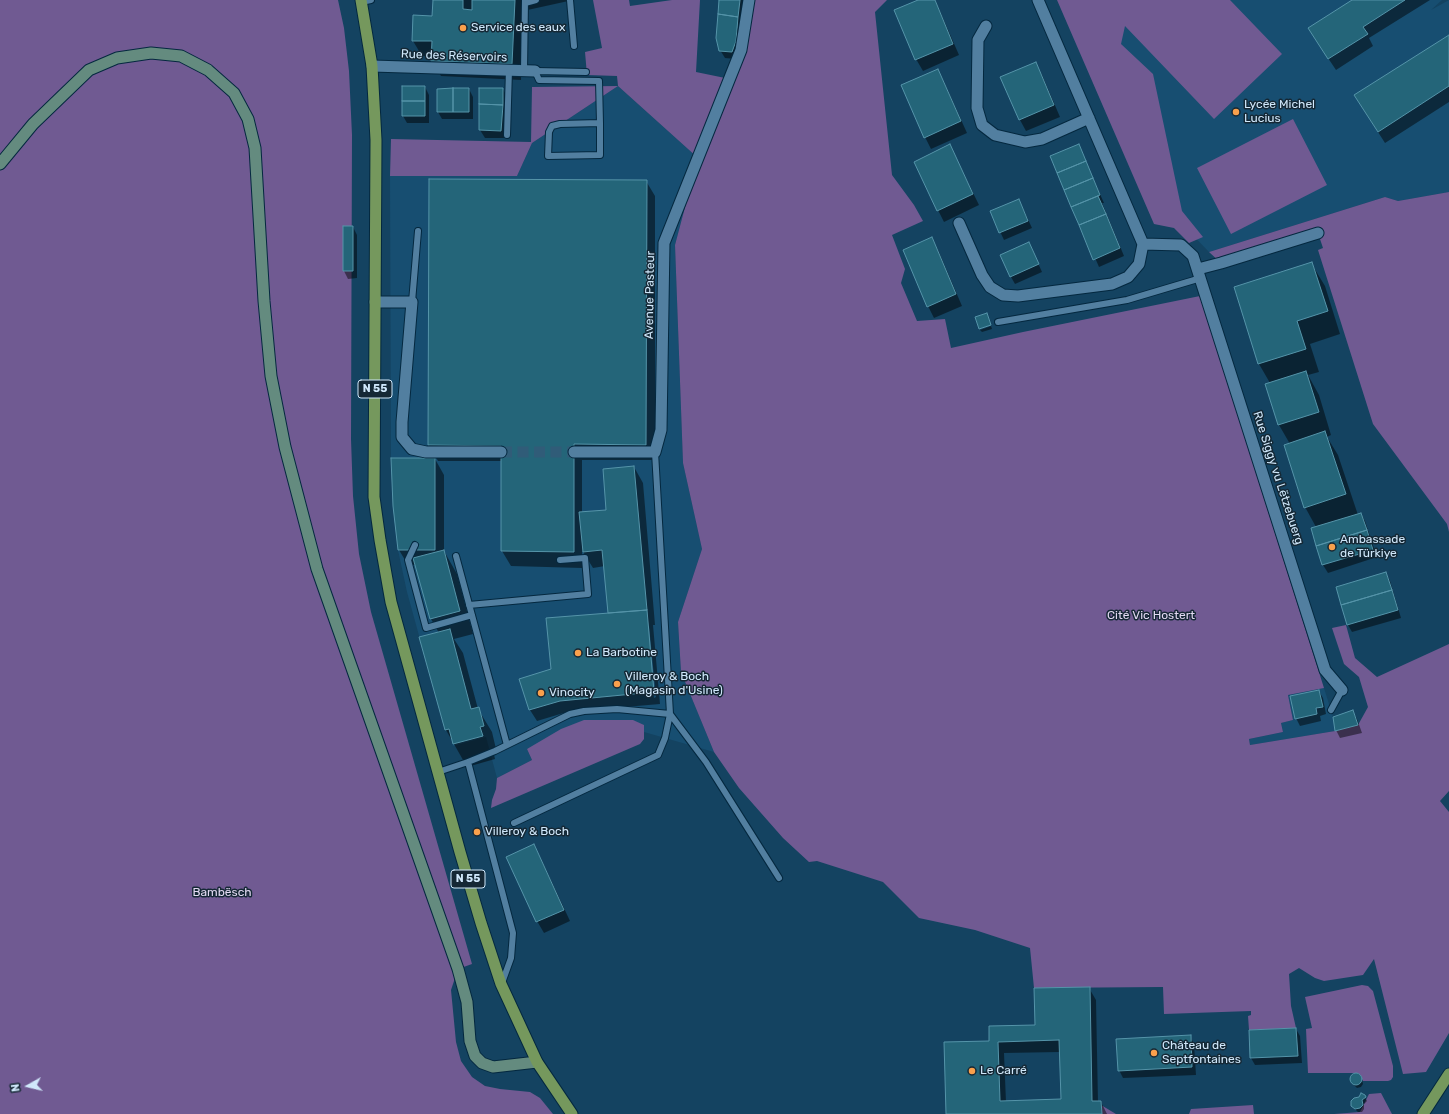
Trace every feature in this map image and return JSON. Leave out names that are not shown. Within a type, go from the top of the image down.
[{"type":"main road","name":"N 55","points":[[365,1],[372,66],[376,140],[374,497],[391,602],[481,923],[501,984],[537,1062],[572,1114]]},
{"type":"main road","points":[[0,164],[33,124],[89,70],[117,58],[150,52],[180,56],[208,70],[234,93],[248,119],[255,148],[264,301],[271,376],[285,447],[317,569],[458,969],[467,1002],[470,1041],[475,1056],[482,1063],[493,1067],[537,1062]]},
{"type":"main road","points":[[1423,1114],[1449,1074]]},
{"type":"street","name":"Avenue Pasteur","points":[[655,452],[661,430],[664,243],[741,50],[750,0]]},
{"type":"street","points":[[959,223],[982,275],[990,287],[1004,295],[1018,296],[1112,284],[1128,277],[1139,264],[1143,244],[1038,0]]},
{"type":"street","points":[[986,26],[978,40],[977,108],[982,125],[994,135],[1025,142],[1042,139],[1089,118]]},
{"type":"street","name":"Rue des Réservoirs","points":[[372,66],[530,71]]},
{"type":"street","points":[[1199,274],[1221,263],[1318,233]]},
{"type":"street","name":"Rue Siggy vu Lëtzebuerg","points":[[1143,244],[1181,245],[1193,256],[1325,670],[1342,690]]},
{"type":"street","points":[[375,302],[412,302],[402,438],[412,449],[426,452],[501,452]]},
{"type":"street","points":[[574,452],[655,452]]},
{"type":"lane","points":[[536,0],[524,1],[530,71],[540,80],[599,81],[600,123],[600,155],[548,156],[549,132],[552,126],[560,124],[600,123]]},
{"type":"lane","points":[[570,0],[574,46]]},
{"type":"lane","points":[[507,135],[509,70]]},
{"type":"lane","points":[[530,71],[586,72]]},
{"type":"lane","points":[[412,302],[418,231]]},
{"type":"lane","points":[[998,322],[1127,300],[1199,274]]},
{"type":"lane","points":[[514,823],[658,755],[665,738],[670,714],[655,452]]},
{"type":"lane","points":[[415,545],[408,560],[426,628],[472,615]]},
{"type":"lane","points":[[456,556],[507,745]]},
{"type":"lane","points":[[469,605],[588,594],[585,558],[560,560]]},
{"type":"lane","points":[[1331,710],[1342,690]]},
{"type":"lane","points":[[438,772],[468,762],[507,745],[570,714],[584,711],[617,709],[670,714],[706,762],[779,878]]},
{"type":"lane","points":[[468,762],[513,933],[511,958],[501,984]]},
{"type":"shaded area","name":"Lycée Michel Lucius","points":[[1081,0],[1442,0],[1431,10],[1449,0],[1449,192],[1398,201],[1385,197],[1209,252],[1175,217]]},
{"type":"shaded area","points":[[618,86],[698,158],[675,245],[683,463],[702,549],[678,622],[681,672],[714,752],[644,732],[644,725],[527,749],[532,760],[497,778],[486,737],[453,746],[449,729],[445,730],[407,592],[398,550],[393,506],[391,458],[390,176],[517,176],[532,143]]},
{"type":"shaded area","points":[[1324,688],[1333,717],[1353,710],[1358,725],[1335,731],[1250,745],[1249,739],[1283,732],[1281,723],[1293,720],[1288,695]]},
{"type":"green space","name":"Bambësch","points":[[0,0],[338,0],[344,28],[349,71],[352,135],[351,439],[353,496],[359,554],[371,612],[472,964],[458,969],[451,990],[456,1042],[461,1061],[472,1077],[485,1086],[530,1092],[540,1098],[553,1114],[0,1114]]},
{"type":"green space","name":"Cité Vic Hostert","points":[[593,0],[629,0],[630,6],[672,0],[700,0],[696,72],[730,79],[749,0],[887,0],[875,12],[892,175],[914,205],[923,221],[892,235],[905,269],[901,283],[917,321],[945,319],[951,348],[1200,296],[1324,688],[1288,695],[1293,720],[1281,723],[1283,732],[1249,739],[1250,745],[1335,731],[1358,725],[1368,707],[1359,677],[1344,664],[1332,628],[1346,625],[1355,658],[1377,677],[1449,644],[1449,791],[1440,801],[1449,812],[1449,1033],[1426,1072],[1403,1074],[1374,959],[1363,975],[1324,981],[1315,978],[1299,968],[1289,974],[1291,1006],[1296,1028],[1249,1030],[1248,1016],[1251,1015],[1251,1011],[1164,1014],[1163,987],[1034,988],[1030,948],[975,930],[919,918],[883,882],[817,861],[809,862],[783,838],[739,788],[714,752],[681,672],[678,622],[702,549],[683,463],[675,245],[698,158],[618,86],[617,76],[587,75],[585,52],[602,48]]},
{"type":"green space","points":[[1057,0],[1230,0],[1282,54],[1214,119],[1125,26],[1121,44],[1153,74],[1182,211],[1203,237],[1189,243],[1174,228],[1154,224]]},
{"type":"green space","points":[[618,86],[532,143],[517,176],[390,176],[391,139],[531,142],[532,87]]},
{"type":"green space","points":[[1293,119],[1327,185],[1231,234],[1197,168]]},
{"type":"green space","points":[[1449,192],[1449,532],[1447,524],[1373,424],[1318,250],[1323,248],[1318,233],[1221,263],[1209,252],[1385,197],[1398,201]]},
{"type":"green space","points":[[584,720],[633,720],[644,725],[644,739],[640,744],[491,808],[497,778],[532,760],[527,749],[561,729]]},
{"type":"green space","points":[[1362,985],[1368,986],[1373,991],[1393,1066],[1393,1077],[1388,1081],[1363,1081],[1358,1073],[1308,1073],[1306,1029],[1312,1028],[1305,997]]},
{"type":"green space","points":[[1381,1093],[1392,1114],[1334,1114],[1360,1112],[1369,1094]]},
{"type":"green space","points":[[1101,1105],[1116,1114],[1102,1114]]},
{"type":"green space","points":[[1253,1105],[1254,1114],[1189,1114],[1191,1109]]},
{"type":"building","name":"Service des eaux","points":[[433,0],[463,0],[463,9],[472,10],[472,0],[515,0],[512,64],[431,61],[432,41],[412,41],[413,15],[432,16]]},
{"type":"building","points":[[719,0],[740,0],[738,17],[718,14]]},
{"type":"building","points":[[918,0],[935,0],[953,44],[915,60],[894,10]]},
{"type":"building","points":[[1352,0],[1405,0],[1363,27],[1368,34],[1328,59],[1308,28]]},
{"type":"building","points":[[718,14],[738,17],[736,41],[732,52],[719,51],[716,38]]},
{"type":"building","points":[[1449,35],[1449,86],[1378,132],[1354,95]]},
{"type":"building","points":[[1036,62],[1054,105],[1019,120],[1000,77]]},
{"type":"building","points":[[938,69],[961,121],[924,138],[901,85]]},
{"type":"building","points":[[402,86],[425,86],[425,101],[402,101]]},
{"type":"building","points":[[453,88],[453,112],[437,112],[437,89]]},
{"type":"building","points":[[453,88],[469,88],[469,112],[453,112]]},
{"type":"building","points":[[479,88],[503,88],[503,105],[479,104]]},
{"type":"building","points":[[402,101],[425,101],[425,116],[402,116]]},
{"type":"building","points":[[479,104],[503,105],[501,131],[479,130]]},
{"type":"building","points":[[950,144],[973,194],[937,211],[914,162]]},
{"type":"building","points":[[1079,144],[1086,161],[1057,173],[1050,156]]},
{"type":"building","points":[[1086,161],[1093,178],[1064,190],[1057,173]]},
{"type":"building","points":[[1093,178],[1100,195],[1071,207],[1064,190]]},
{"type":"building","points":[[429,179],[647,180],[646,445],[574,444],[574,552],[501,551],[501,446],[428,445]]},
{"type":"building","points":[[1098,196],[1106,214],[1079,225],[1071,207]]},
{"type":"building","points":[[1019,199],[1028,221],[999,233],[990,211]]},
{"type":"building","points":[[1106,214],[1120,248],[1093,260],[1079,225]]},
{"type":"building","points":[[343,226],[353,226],[353,271],[343,271]]},
{"type":"building","points":[[932,237],[956,294],[927,307],[903,250]]},
{"type":"building","points":[[1029,242],[1039,264],[1010,277],[1000,255]]},
{"type":"building","points":[[1312,262],[1328,311],[1297,321],[1306,349],[1258,364],[1234,287]]},
{"type":"building","points":[[987,313],[991,325],[979,329],[975,317]]},
{"type":"building","points":[[1306,371],[1319,412],[1278,425],[1265,384]]},
{"type":"building","points":[[1325,431],[1346,494],[1304,508],[1284,445]]},
{"type":"building","points":[[391,458],[435,458],[435,550],[398,550],[393,506]]},
{"type":"building","points":[[634,466],[647,610],[608,613],[602,550],[583,552],[579,512],[606,510],[603,469]]},
{"type":"building","points":[[1361,513],[1367,530],[1316,546],[1311,528]]},
{"type":"building","points":[[1367,530],[1373,550],[1322,565],[1316,546]]},
{"type":"building","points":[[444,550],[460,611],[430,619],[413,558]]},
{"type":"building","points":[[1386,572],[1392,590],[1341,605],[1336,587]]},
{"type":"building","points":[[1392,590],[1398,610],[1347,625],[1341,605]]},
{"type":"building","points":[[647,610],[654,692],[560,701],[529,710],[519,679],[551,669],[546,618]]},
{"type":"building","points":[[450,629],[471,709],[479,707],[484,726],[480,727],[483,736],[453,744],[449,729],[445,730],[419,637]]},
{"type":"building","points":[[1319,690],[1323,707],[1316,708],[1317,714],[1295,719],[1290,696]]},
{"type":"building","points":[[1353,710],[1358,725],[1335,731],[1333,717]]},
{"type":"building","points":[[534,844],[564,910],[536,922],[506,857]]},
{"type":"building","name":"Le Carré","points":[[1090,987],[1092,1101],[1101,1101],[1102,1114],[946,1114],[944,1042],[989,1041],[989,1026],[1035,1025],[1034,988]],"holes":[[[1059,1040],[1061,1099],[1000,1101],[998,1042]]]},
{"type":"building","points":[[1296,1028],[1298,1056],[1250,1058],[1249,1030]]},
{"type":"building","name":"Château de Septfontaines","points":[[1191,1035],[1192,1067],[1118,1071],[1116,1039]]},
{"type":"building","points":[[1356,1073],[1360,1075],[1362,1079],[1360,1083],[1356,1085],[1352,1083],[1350,1079],[1352,1075]]},
{"type":"building","points":[[1361,1093],[1366,1097],[1362,1100],[1363,1105],[1360,1108],[1355,1109],[1351,1106],[1351,1101],[1354,1098],[1359,1097]]},
{"type":"tunnel","points":[[501,452],[574,452]]},
{"type":"place","name":"Service des eaux","points":[[463,28]]},
{"type":"place","name":"Lycée Michel Lucius","points":[[1236,112]]},
{"type":"place","name":"Ambassade de Türkiye","points":[[1332,547]]},
{"type":"place","name":"La Barbotine","points":[[578,653]]},
{"type":"place","name":"Villeroy & Boch (Magasin d'Usine)","points":[[617,684]]},
{"type":"place","name":"Vinocity","points":[[541,693]]},
{"type":"place","name":"Villeroy & Boch","points":[[477,832]]},
{"type":"place","name":"Château de Septfontaines","points":[[1154,1053]]},
{"type":"place","name":"Le Carré","points":[[972,1071]]}]
